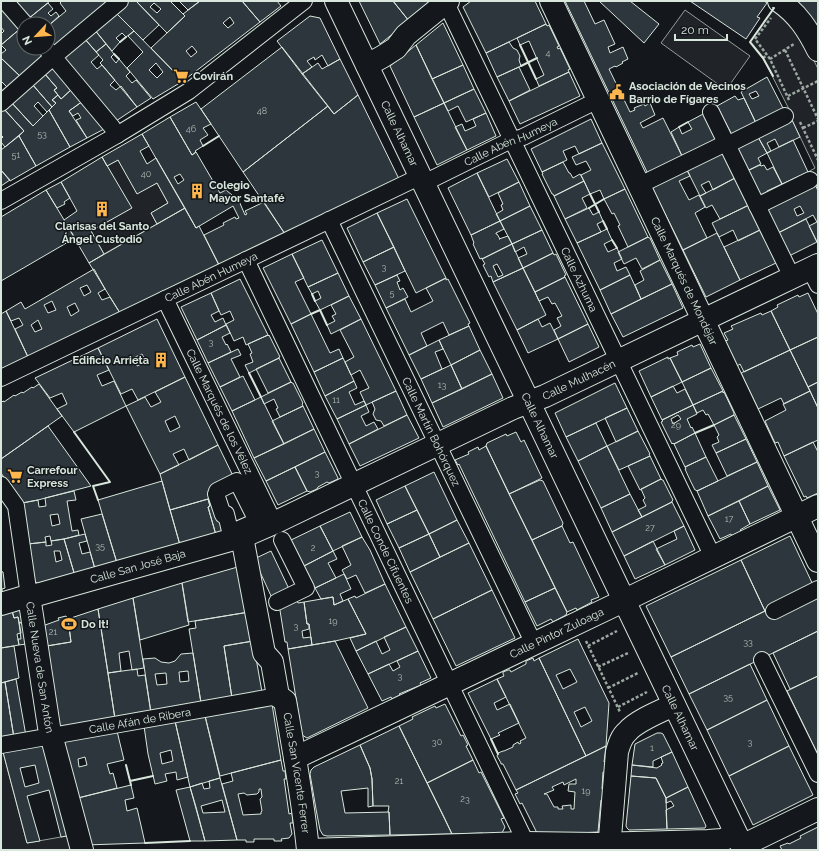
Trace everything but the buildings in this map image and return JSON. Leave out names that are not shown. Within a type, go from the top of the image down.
[{"type":"street","points":[[5,1],[18,16]]},
{"type":"street","points":[[56,48],[120,1]]},
{"type":"street","points":[[1,200],[189,91],[304,1]]},
{"type":"street","name":"Calle Alhamar","points":[[336,1],[740,843]]},
{"type":"street","name":"Calle Marqués de Mondéjar","points":[[551,1],[818,562]]},
{"type":"street","points":[[367,65],[396,48],[406,35],[447,2]]},
{"type":"street","name":"Calle Azhuma","points":[[447,2],[713,557]]},
{"type":"street","points":[[781,6],[800,20],[810,34],[818,50]]},
{"type":"street","points":[[1,103],[46,56]]},
{"type":"street","points":[[52,56],[117,134]]},
{"type":"street","name":"Calle Abén Humeya","points":[[1,378],[329,220],[523,136],[598,100]]},
{"type":"street","points":[[711,112],[757,206],[809,274]]},
{"type":"street","points":[[646,182],[727,144],[792,117]]},
{"type":"street","points":[[757,206],[810,180]]},
{"type":"street","name":"Calle Martín Bohórquez","points":[[329,220],[534,644]]},
{"type":"street","name":"Calle Conde Cifuentes","points":[[246,260],[526,843]]},
{"type":"street","name":"Calle Mulhacén","points":[[278,532],[354,485],[437,444],[513,408],[545,396],[703,320],[809,274]]},
{"type":"street","name":"Calle Marqués de los Vélez","points":[[164,299],[306,588],[277,602]]},
{"type":"street","name":"Calle Nueva de San Antón","points":[[1,485],[16,506],[49,727],[82,850]]},
{"type":"street","name":"Calle Pintor Zuloaga","points":[[295,758],[818,506]]},
{"type":"street","name":"Calle San José Baja","points":[[1,604],[40,594],[236,534],[278,532]]},
{"type":"street","name":"Calle San Vicente Ferrer","points":[[236,534],[264,653],[272,662],[278,696],[285,701],[308,850]]},
{"type":"street","points":[[774,611],[818,589]]},
{"type":"street","points":[[762,660],[818,774]]},
{"type":"street","name":"Calle Afán de Ribera","points":[[1,745],[278,696]]},
{"type":"street","points":[[610,847],[617,752],[621,741],[626,732],[634,725],[674,705]]},
{"type":"street","points":[[308,850],[526,843],[610,847],[722,840],[740,843],[818,809]]},
{"type":"path","points":[[781,6],[755,40],[770,60],[790,101]]},
{"type":"path","points":[[770,60],[797,42]]},
{"type":"path","points":[[785,50],[818,120],[803,128]]},
{"type":"path","points":[[763,58],[767,55]]},
{"type":"path","points":[[788,96],[818,80]]},
{"type":"path","points":[[792,117],[803,128],[818,158]]},
{"type":"path","points":[[588,646],[617,631]]},
{"type":"path","points":[[585,639],[622,717]]},
{"type":"path","points":[[598,667],[628,652]]},
{"type":"path","points":[[608,688],[638,673]]},
{"type":"path","points":[[618,707],[648,692]]},
{"type":"shaded area","points":[[774,8],[790,22],[807,46],[818,69],[818,191],[808,172],[815,168],[792,120],[791,113],[763,58],[750,42]]},
{"type":"shaded area","points":[[685,10],[750,56],[726,90],[661,43]]},
{"type":"shaded area","points":[[118,160],[137,193],[157,183],[168,203],[151,213],[157,224],[104,254],[91,231],[131,208],[107,166]]},
{"type":"shaded area","points":[[1,751],[3,752],[27,843],[72,835],[76,850],[1,850]]},
{"type":"wall","points":[[773,8],[750,42],[763,58],[773,76]]},
{"type":"wall","points":[[120,42],[126,37]]},
{"type":"wall","points":[[520,45],[536,79]]},
{"type":"wall","points":[[114,54],[119,59]]},
{"type":"wall","points":[[521,66],[537,58]]},
{"type":"wall","points":[[679,127],[688,122]]},
{"type":"wall","points":[[203,146],[219,136]]},
{"type":"wall","points":[[590,194],[599,212]]},
{"type":"wall","points":[[589,208],[604,199]]},
{"type":"wall","points":[[603,221],[607,229]]},
{"type":"wall","points":[[612,240],[617,248]]},
{"type":"wall","points":[[312,294],[315,301]]},
{"type":"wall","points":[[311,314],[320,310],[327,325]]},
{"type":"wall","points":[[249,373],[261,397]]},
{"type":"wall","points":[[695,433],[714,425]]},
{"type":"wall","points":[[74,432],[110,482],[93,486],[98,500]]},
{"type":"wall","points":[[491,739],[498,754]]},
{"type":"wall","points":[[126,765],[131,785]]},
{"type":"wall","points":[[130,781],[153,776]]},
{"type":"wall","points":[[145,843],[190,841]]},
{"type":"place","name":"Covirán","points":[[181,76]]},
{"type":"place","name":"Asociación de Vecinos Barrio de Fígares","points":[[617,92]]},
{"type":"place","name":"Colegio Mayor Santafé","points":[[197,191]]},
{"type":"place","name":"Clarisas del Santo Ángel Custodio","points":[[102,209]]},
{"type":"place","name":"Edificio Arrieta","points":[[161,360]]},
{"type":"place","name":"Carrefour Express","points":[[15,476]]},
{"type":"place","name":"Do It!","points":[[69,624]]}]
